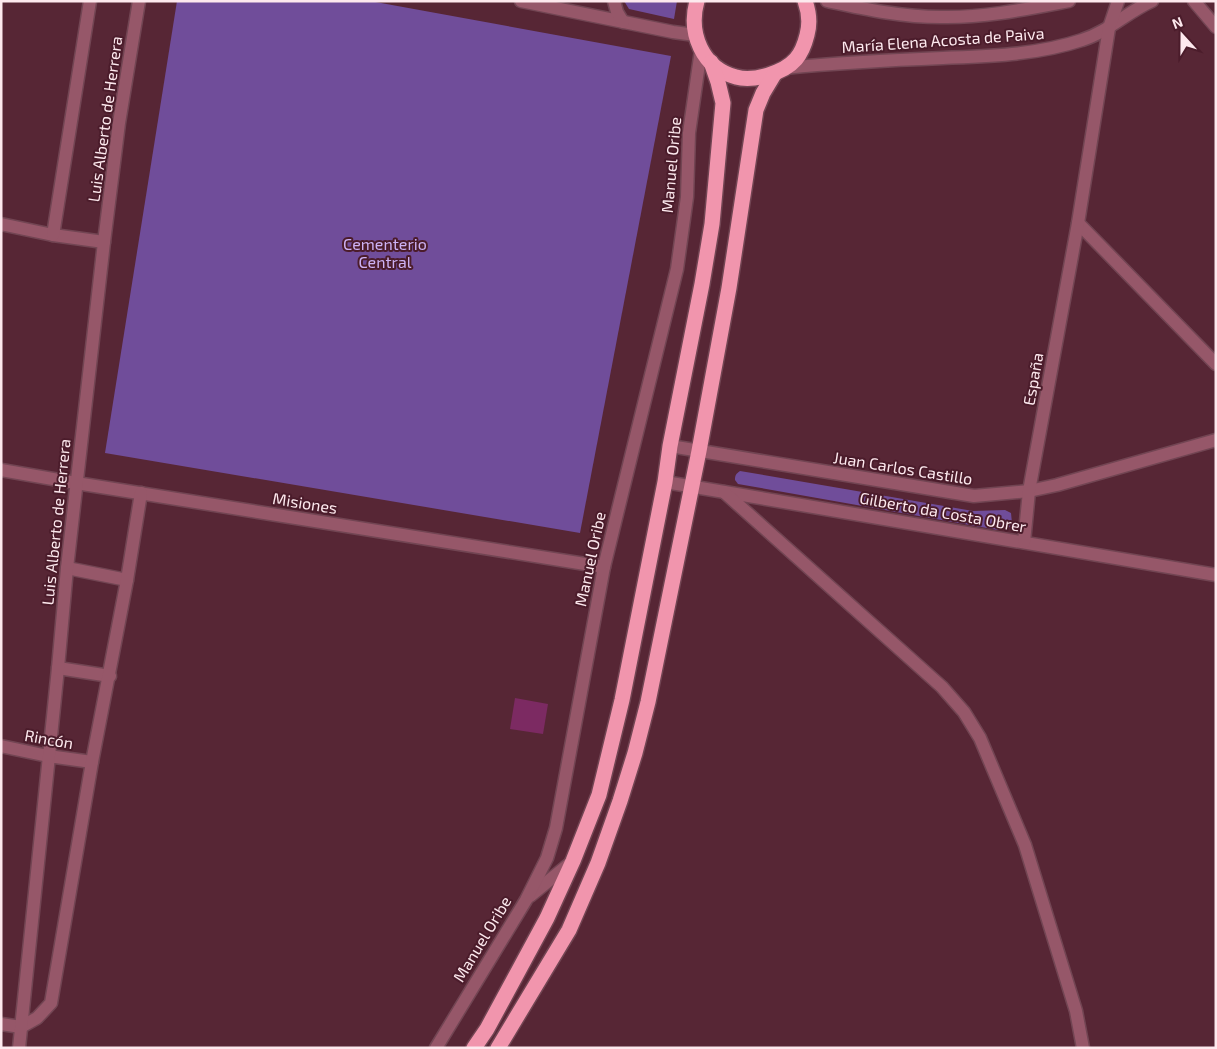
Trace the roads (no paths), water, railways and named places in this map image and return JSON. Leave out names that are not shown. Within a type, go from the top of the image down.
[{"type":"highway","points":[[697,1],[693,23],[694,35],[701,50],[711,62],[721,70],[737,77],[756,77],[780,71]]},
{"type":"highway","points":[[498,1048],[569,930],[598,863],[635,753],[648,702],[699,451],[728,288],[756,110],[763,92],[780,71],[796,60],[805,45],[809,18],[805,1]]},
{"type":"highway","points":[[474,1048],[487,1029],[547,918],[573,861],[598,795],[620,710],[665,482],[670,446],[712,224],[723,103],[711,62]]},
{"type":"street","points":[[53,235],[90,1]]},
{"type":"street","name":"Luis Alberto de Herrera","points":[[19,1048],[58,668],[66,568],[119,123],[139,1]]},
{"type":"street","points":[[521,1],[694,35]]},
{"type":"street","points":[[614,1],[616,12],[623,22]]},
{"type":"street","name":"María Elena Acosta de Paiva","points":[[827,1],[882,13],[941,17],[1005,12],[1069,1]]},
{"type":"street","points":[[864,1],[882,13]]},
{"type":"street","name":"España","points":[[1024,542],[1029,491],[1078,223],[1109,28],[1118,1]]},
{"type":"street","name":"María Elena Acosta de Paiva","points":[[780,71],[841,62],[1001,55],[1056,48],[1085,40],[1109,28],[1152,1]]},
{"type":"street","points":[[1194,1],[1216,27]]},
{"type":"street","name":"Manuel Oribe","points":[[436,1048],[526,900],[547,858],[556,828],[604,567],[677,269],[687,197],[689,133],[701,50]]},
{"type":"street","points":[[1078,223],[1216,364]]},
{"type":"street","points":[[1,224],[53,235],[104,242]]},
{"type":"street","name":"Juan Carlos Castillo","points":[[670,446],[974,496],[1029,491],[1216,440]]},
{"type":"street","name":"Misiones","points":[[1,470],[604,567]]},
{"type":"street","name":"Gilberto da Costa Obrer","points":[[665,482],[1216,575]]},
{"type":"street","points":[[724,492],[942,687],[964,712],[980,738],[1025,845],[1076,1012],[1083,1048]]},
{"type":"street","points":[[1,1024],[21,1027],[37,1018],[50,1003],[92,762],[110,676],[141,493]]},
{"type":"street","points":[[66,568],[127,580]]},
{"type":"street","points":[[58,668],[110,676]]},
{"type":"street","name":"Rincón","points":[[1,746],[48,756],[92,762]]},
{"type":"street","points":[[526,900],[573,861]]},
{"type":"park label","name":"Cementerio Central","points":[[385,253]]}]
